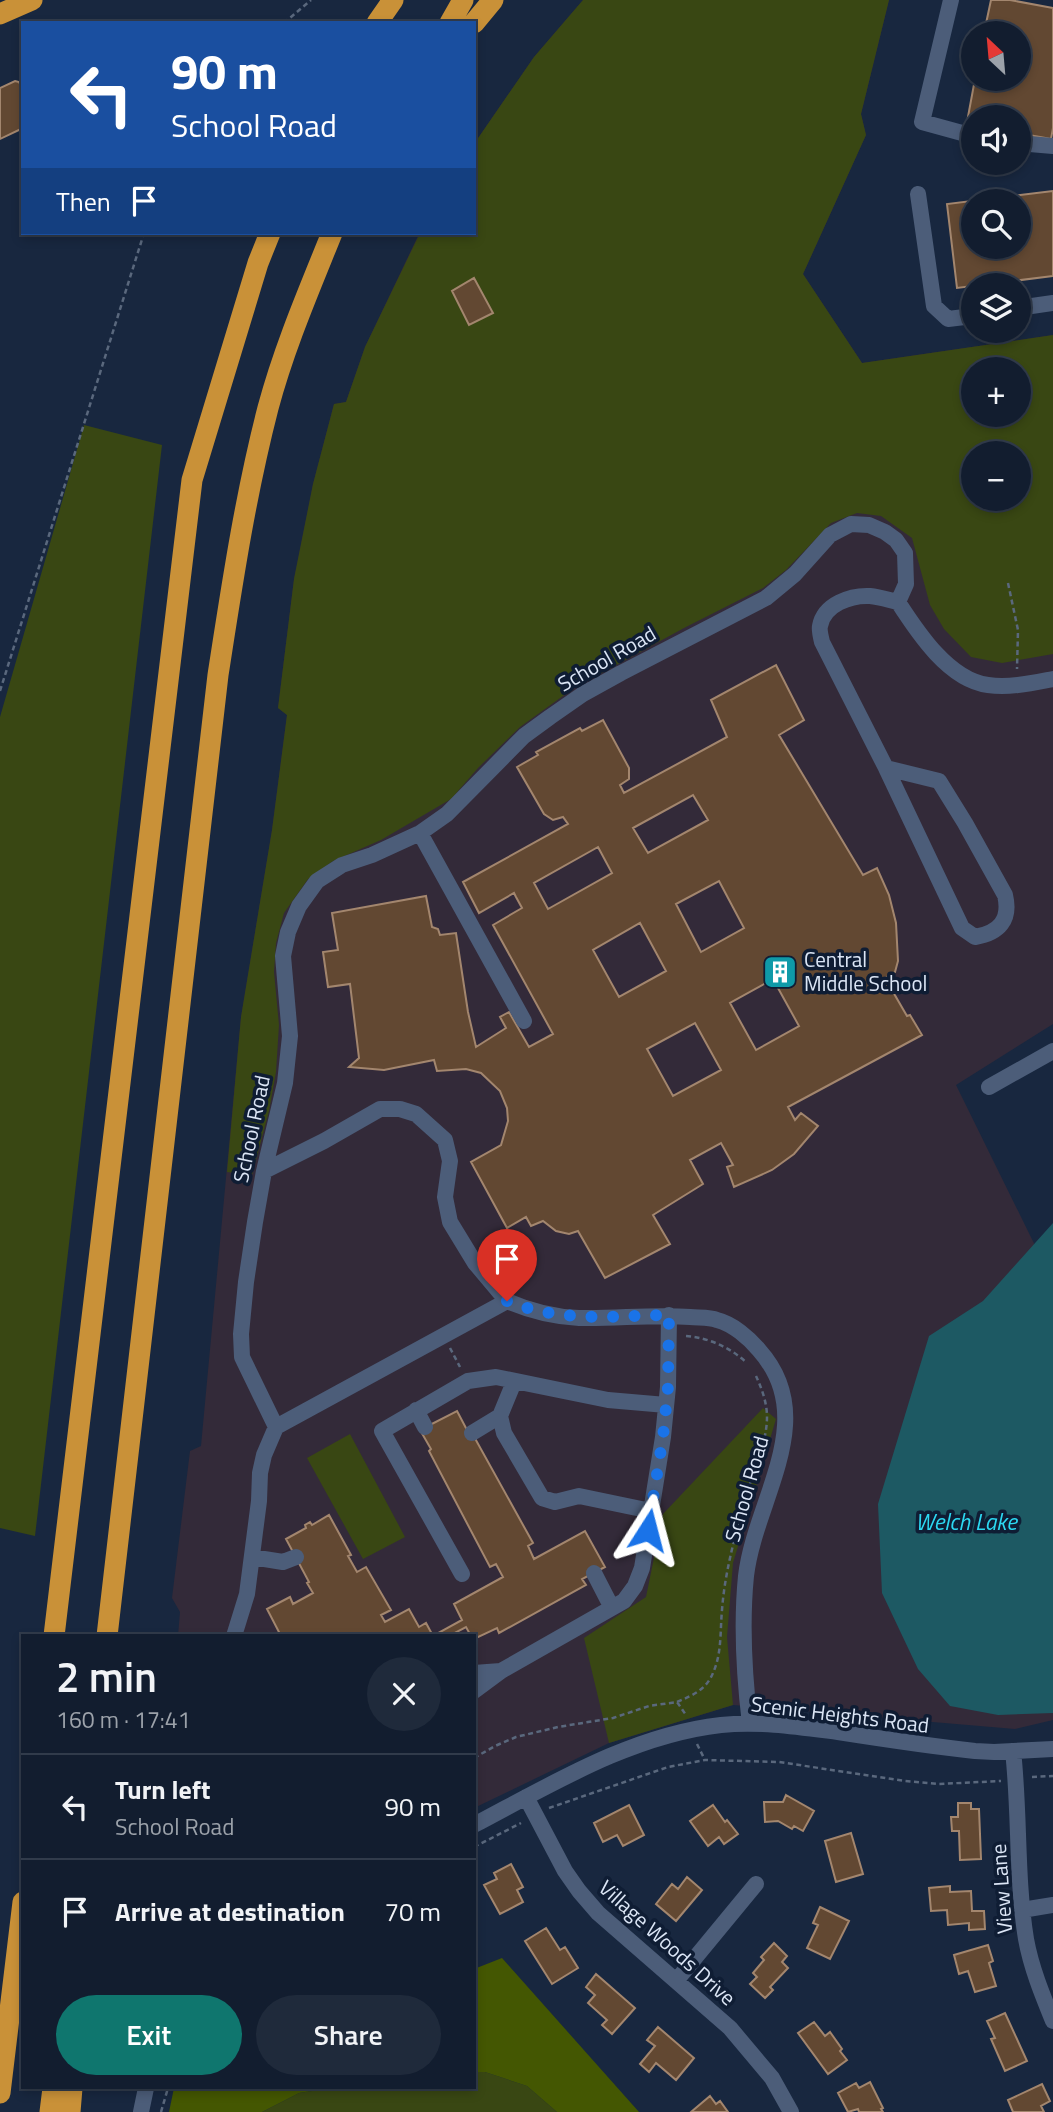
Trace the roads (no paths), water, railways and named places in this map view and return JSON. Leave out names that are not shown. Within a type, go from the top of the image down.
[{"type":"highway","points":[[0,14],[32,0]]},
{"type":"highway","points":[[365,21],[376,0]]},
{"type":"highway","points":[[378,21],[393,0]]},
{"type":"highway","points":[[451,21],[463,0]]},
{"type":"highway","points":[[476,21],[493,0]]},
{"type":"highway","points":[[54,1634],[192,480],[258,263],[269,235]]},
{"type":"highway","points":[[107,1634],[218,676],[241,524],[269,406],[302,306],[331,235]]},
{"type":"highway","points":[[0,2093],[21,1919]]},
{"type":"highway","points":[[50,2112],[53,2089]]},
{"type":"highway","points":[[70,2112],[72,2089]]},
{"type":"street","points":[[951,0],[922,122],[961,133]]},
{"type":"street","points":[[1031,143],[1053,146]]},
{"type":"street","points":[[918,194],[934,306],[948,319],[961,317]]},
{"type":"street","points":[[1031,307],[1053,303]]},
{"type":"street","name":"School Road","points":[[276,1427],[243,1357],[246,1282],[264,1171],[285,1083],[290,1036],[283,956],[288,932],[299,906],[317,881],[342,865],[372,855],[420,833],[447,814],[524,736],[550,717],[583,694],[621,673],[766,598],[795,574],[830,535],[851,524],[869,525],[885,532],[897,540],[905,553],[906,584],[898,602]]},
{"type":"street","points":[[886,768],[939,781],[1005,895],[1006,917],[990,934],[975,937],[962,928],[822,642],[819,627],[826,614],[841,601],[859,596],[873,596],[898,602],[919,634],[962,675],[987,685],[1028,684],[1053,679]]},
{"type":"street","points":[[420,833],[524,1021]]},
{"type":"street","points":[[989,1087],[1053,1051]]},
{"type":"street","points":[[235,1634],[247,1594],[259,1502],[260,1473],[264,1455],[276,1427],[507,1301],[475,1263],[450,1222],[445,1197],[450,1161],[445,1140],[416,1114],[400,1109],[380,1110],[264,1171]]},
{"type":"street","name":"School Road","points":[[507,1301],[528,1310],[576,1318],[669,1315],[718,1320],[749,1338],[777,1374],[785,1398],[787,1420],[747,1574],[743,1658],[750,1724]]},
{"type":"street","points":[[476,1690],[500,1671],[624,1601],[635,1586],[642,1568],[663,1437],[669,1315]]},
{"type":"street","points":[[462,1574],[382,1431],[477,1378],[496,1377],[608,1400],[666,1405]]},
{"type":"street","points":[[472,1433],[500,1416],[514,1382]]},
{"type":"street","points":[[416,1410],[425,1427]]},
{"type":"street","points":[[500,1416],[505,1433],[542,1498],[555,1502],[579,1496],[651,1511]]},
{"type":"street","points":[[252,1557],[283,1562],[296,1557]]},
{"type":"street","points":[[594,1573],[612,1608]]},
{"type":"street","points":[[476,1673],[500,1671]]},
{"type":"street","name":"Scenic Heights Road","points":[[476,1824],[526,1797],[644,1742],[722,1725],[783,1725],[975,1751],[1053,1749]]},
{"type":"street","name":"View Lane","points":[[1013,1751],[1022,1910],[1037,1983],[1053,2021]]},
{"type":"street","name":"Village Woods Drive","points":[[526,1797],[565,1871],[579,1891],[598,1913],[730,2028],[772,2078],[792,2112]]},
{"type":"street","points":[[676,1981],[756,1884]]},
{"type":"street","points":[[1022,1910],[1053,1905]]},
{"type":"street","points":[[141,2112],[146,2089]]},
{"type":"water","name":"Welch Lake","points":[[1053,1223],[1053,1713],[998,1715],[950,1706],[918,1669],[882,1593],[878,1504],[929,1336],[983,1301]]},
{"type":"place","name":"Central Middle School","points":[[780,972]]}]
